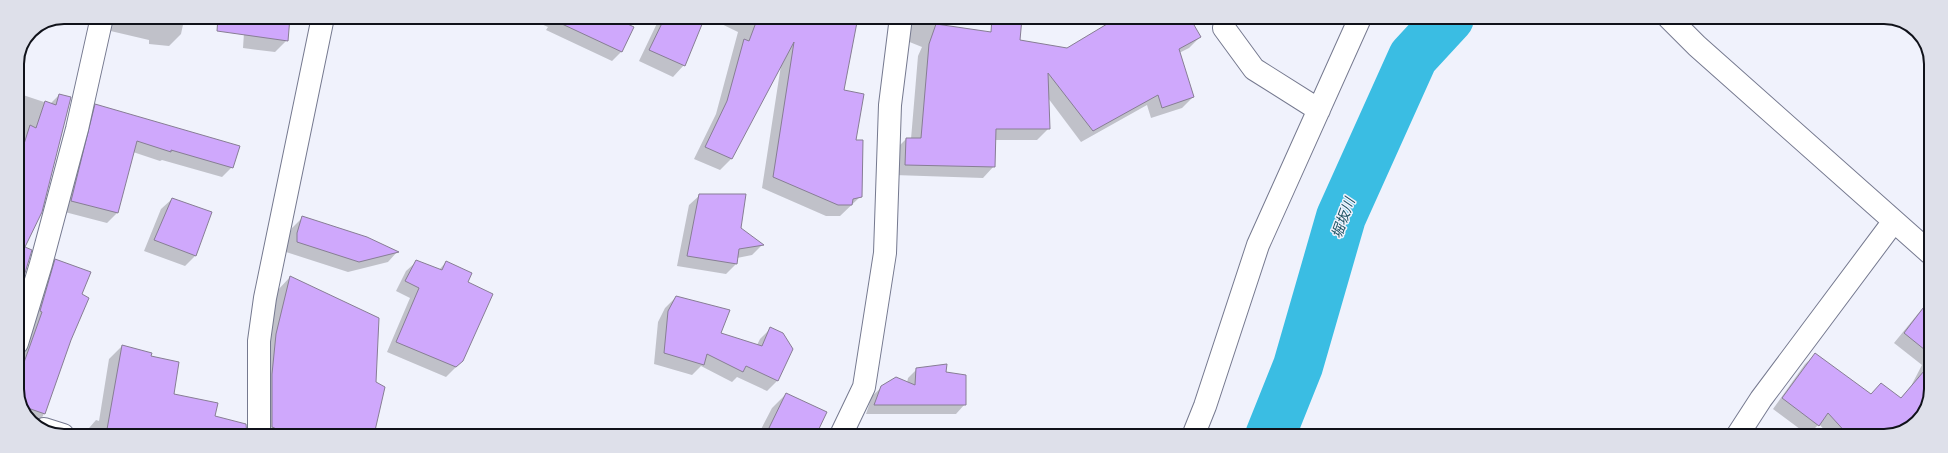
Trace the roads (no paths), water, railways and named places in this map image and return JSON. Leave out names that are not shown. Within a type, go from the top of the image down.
[{"type":"street","points":[[24,320],[41,264],[77,129],[100,24]]},
{"type":"street","points":[[259,429],[259,341],[265,298],[322,24]]},
{"type":"street","points":[[844,429],[864,387],[885,253],[890,105],[900,24]]},
{"type":"street","points":[[1196,429],[1205,406],[1258,245],[1357,24]]},
{"type":"street","points":[[1675,24],[1924,248]]},
{"type":"street","points":[[1224,28],[1254,69],[1318,110]]},
{"type":"street","points":[[1741,429],[1761,399],[1894,221]]},
{"type":"waterway","name":"堀坂川","points":[[1273,429],[1298,366],[1341,217],[1413,57],[1443,24]]}]
